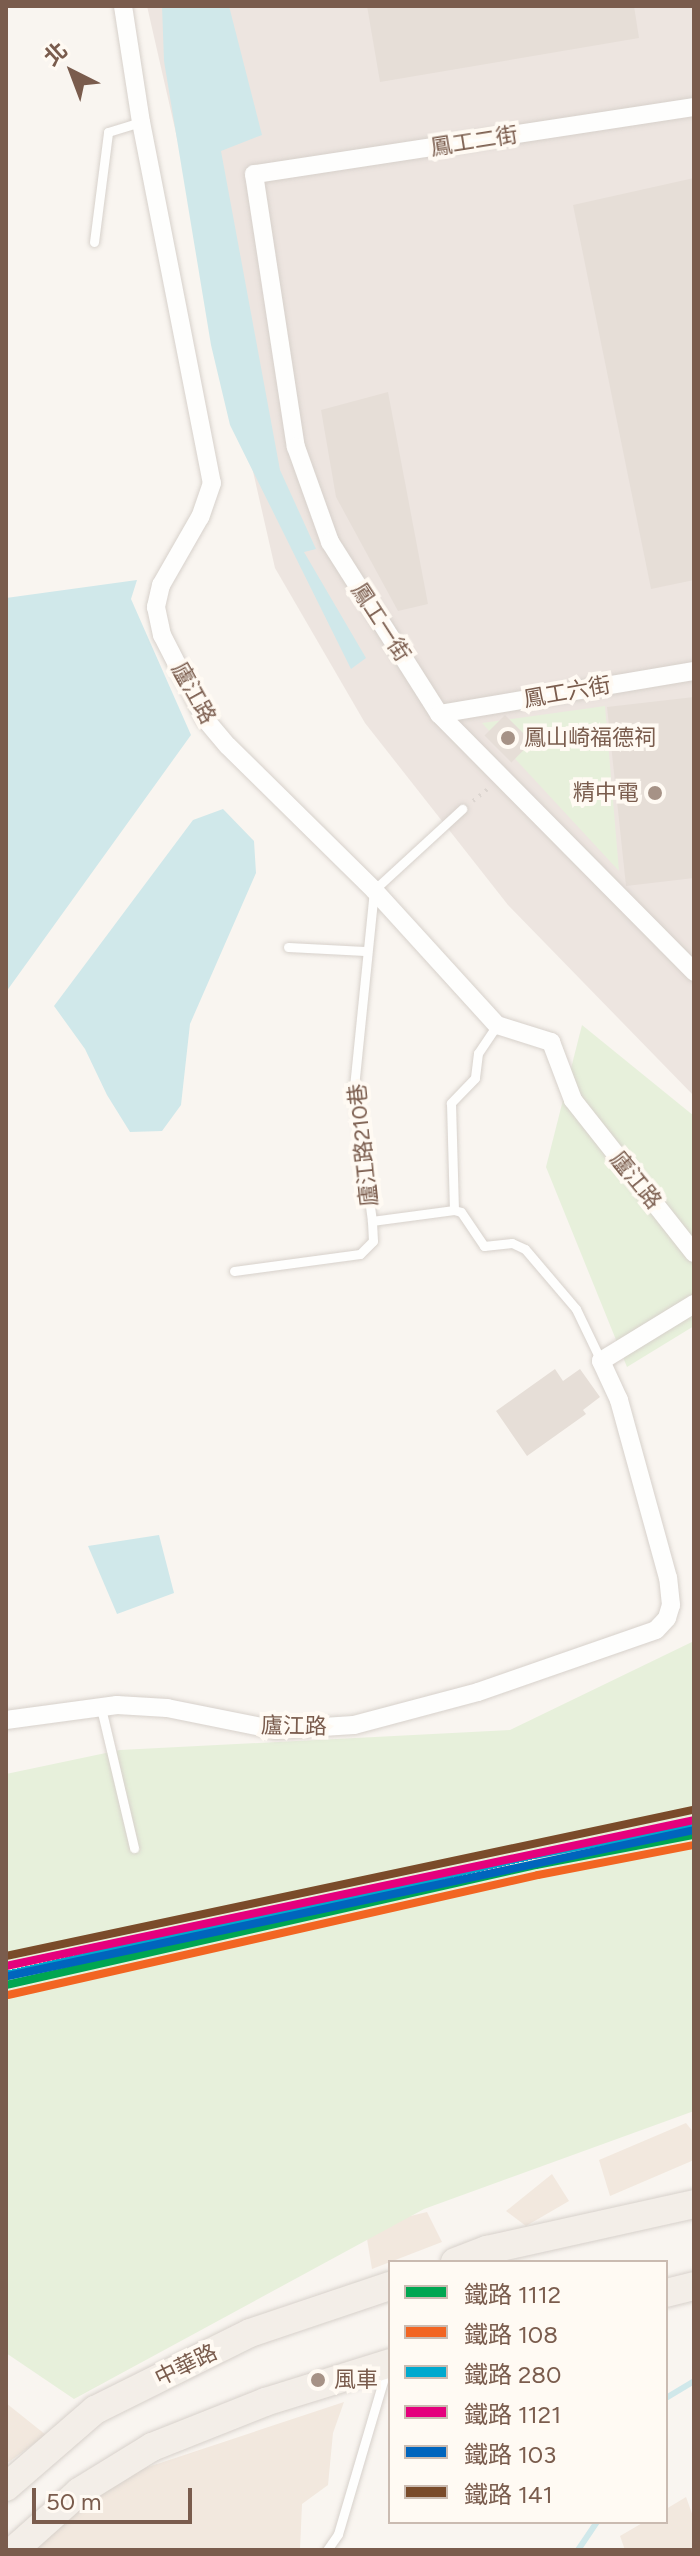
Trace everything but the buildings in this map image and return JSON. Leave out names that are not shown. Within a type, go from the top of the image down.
[{"type":"main road","points":[[460,2260],[487,2250],[694,2204]]},
{"type":"main road","points":[[668,2292],[694,2286]]},
{"type":"main road","name":"中華路","points":[[6,2487],[95,2410],[250,2333],[388,2287]]},
{"type":"main road","points":[[14,2550],[79,2492],[152,2447],[265,2402],[388,2364]]},
{"type":"street","name":"廬江路","points":[[123,6],[141,122],[212,483],[200,517],[161,585],[156,607],[162,635],[205,719],[374,890],[497,1025],[551,1042],[573,1100],[694,1253]]},
{"type":"street","name":"鳳工二街","points":[[254,174],[694,107]]},
{"type":"street","name":"鳳工一街","points":[[254,174],[296,447],[330,542],[439,714],[694,972]]},
{"type":"street","name":"鳳工六街","points":[[439,714],[694,671]]},
{"type":"street","points":[[601,1361],[694,1304]]},
{"type":"street","name":"廬江路","points":[[6,1720],[101,1708],[167,1708],[276,1730],[354,1725],[478,1692],[656,1630],[667,1618],[671,1605],[668,1578],[619,1400],[601,1361]]},
{"type":"lane","points":[[94,242],[108,132],[141,122]]},
{"type":"lane","points":[[374,890],[462,809]]},
{"type":"lane","name":"廬江路210巷","points":[[374,890],[365,951],[354,1087],[372,1221],[454,1210]]},
{"type":"lane","points":[[288,947],[365,951]]},
{"type":"lane","points":[[497,1025],[478,1053],[475,1078],[451,1103],[454,1210],[461,1212],[484,1246],[512,1243],[525,1249],[576,1309],[601,1361]]},
{"type":"lane","points":[[234,1271],[360,1254],[373,1241],[372,1221]]},
{"type":"lane","points":[[101,1708],[134,1848]]},
{"type":"lane","points":[[327,2550],[338,2534],[388,2367]]},
{"type":"path","points":[[462,809],[502,778]]},
{"type":"shaded area","points":[[147,6],[694,6],[694,1096],[508,905],[365,723],[275,568]]},
{"type":"shaded area","points":[[686,2123],[694,2133],[694,2160],[610,2196],[599,2160]]},
{"type":"shaded area","points":[[552,2174],[569,2201],[526,2226],[506,2211]]},
{"type":"shaded area","points":[[427,2212],[442,2242],[388,2260],[388,2263],[372,2269],[365,2227]]},
{"type":"shaded area","points":[[344,2402],[333,2433],[328,2485],[302,2504],[300,2550],[20,2550],[59,2515],[142,2469]]},
{"type":"shaded area","points":[[6,2403],[46,2435],[6,2464]]},
{"type":"shaded area","points":[[686,2497],[694,2519],[694,2550],[625,2550],[620,2536],[641,2524],[668,2524],[668,2508]]},
{"type":"green space","points":[[605,706],[619,871],[482,723]]},
{"type":"green space","points":[[582,1025],[694,1116],[694,1326],[627,1367],[546,1167]]},
{"type":"green space","points":[[694,1641],[694,2111],[424,2209],[74,2399],[6,2353],[6,1774],[120,1750],[510,1730]]},
{"type":"water","points":[[162,6],[229,6],[262,135],[221,151],[280,470],[316,549],[304,552],[366,658],[351,669],[230,425],[211,345],[164,61]]},
{"type":"water","points":[[137,580],[131,599],[191,735],[6,992],[6,598]]},
{"type":"water","points":[[223,809],[254,841],[256,873],[190,1024],[181,1105],[162,1131],[130,1132],[107,1095],[85,1049],[54,1006],[193,820]]},
{"type":"water","points":[[159,1535],[174,1593],[117,1614],[88,1546]]},
{"type":"waterway","points":[[668,2397],[694,2381]]},
{"type":"waterway","points":[[578,2550],[596,2524]]},
{"type":"rail line","name":"141","points":[[6,1956],[692,1810]]},
{"type":"rail line","name":"1121","points":[[6,1966],[694,1820]]},
{"type":"rail line","name":"280","points":[[6,1975],[534,1855],[692,1825]]},
{"type":"rail line","name":"103","points":[[8,1976],[694,1830]]},
{"type":"rail line","name":"1112","points":[[6,1985],[536,1865],[694,1835]]},
{"type":"rail line","name":"108","points":[[8,1995],[538,1875],[694,1845]]},
{"type":"place","name":"鳳山崎福德祠","points":[[508,738]]},
{"type":"place","name":"精中電","points":[[655,793]]},
{"type":"place","name":"風車","points":[[318,2380]]}]
